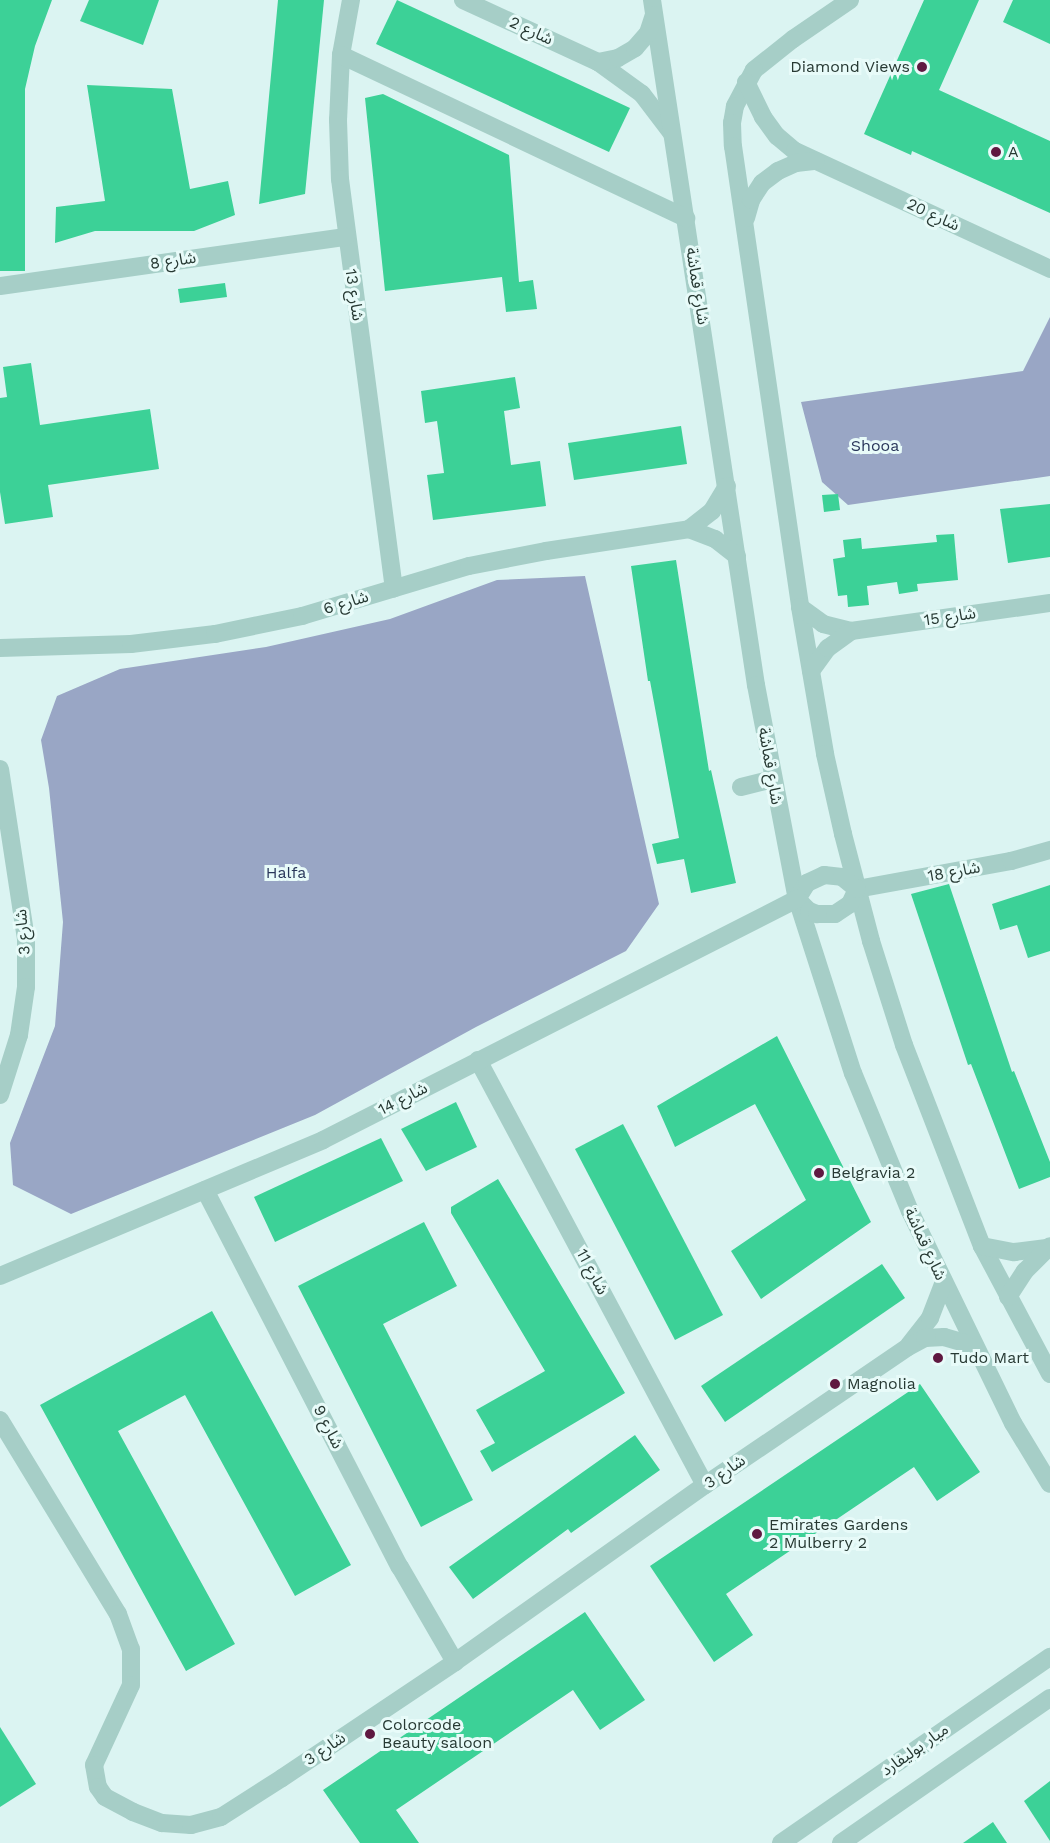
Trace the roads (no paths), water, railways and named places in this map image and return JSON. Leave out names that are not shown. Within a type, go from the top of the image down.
[{"type":"street","name":"شارع 13","points":[[351,0],[341,55],[338,120],[340,179],[394,588]]},
{"type":"street","name":"شارع 2","points":[[463,0],[598,62],[642,94],[675,138]]},
{"type":"street","points":[[850,0],[765,61],[746,82],[735,106],[732,123],[733,146],[746,220],[800,607],[825,754],[857,889],[904,1045],[982,1246],[1050,1374]]},
{"type":"street","points":[[598,62],[618,58],[636,48],[648,33],[653,7]]},
{"type":"street","name":"شارع قماشة","points":[[653,7],[675,138],[756,685],[796,899],[872,1123],[943,1284],[977,1353],[1013,1423],[1050,1484]]},
{"type":"street","points":[[341,55],[686,218]]},
{"type":"street","name":"شارع 20","points":[[746,82],[763,117],[777,136],[795,151],[1050,269]]},
{"type":"street","points":[[746,220],[751,200],[762,183],[778,171],[796,163],[817,161]]},
{"type":"street","name":"شارع 8","points":[[0,286],[346,237]]},
{"type":"street","name":"شارع 6","points":[[0,648],[131,645],[215,634],[302,616],[507,557],[689,529],[712,511],[727,486]]},
{"type":"street","points":[[689,529],[715,539],[737,556]]},
{"type":"street","name":"شارع 15","points":[[800,607],[823,624],[851,631],[1050,603]]},
{"type":"street","name":"شارع 15","points":[[811,671],[828,648],[851,631]]},
{"type":"street","name":"شارع 3","points":[[0,769],[26,948],[26,987],[19,1035],[0,1095]]},
{"type":"street","points":[[741,787],[773,779]]},
{"type":"street","name":"شارع 18","points":[[857,889],[1011,861],[1050,850]]},
{"type":"street","points":[[824,875],[842,877],[857,889],[849,904],[835,914],[826,915],[809,911],[796,899],[807,883],[824,875]]},
{"type":"street","name":"شارع 14","points":[[0,1276],[323,1140],[796,899]]},
{"type":"street","name":"شارع 11","points":[[478,1060],[705,1485]]},
{"type":"street","name":"شارع 9","points":[[205,1190],[400,1567],[455,1662]]},
{"type":"street","points":[[982,1246],[1014,1252],[1049,1247]]},
{"type":"street","points":[[1008,1297],[1025,1271],[1049,1247]]},
{"type":"street","name":"شارع 3","points":[[908,1347],[930,1318],[943,1284]]},
{"type":"street","name":"شارع 3","points":[[0,1420],[118,1614],[126,1632],[133,1667],[131,1685],[94,1765],[98,1787],[105,1797],[116,1804],[162,1823],[191,1825],[220,1817],[455,1662],[705,1485],[908,1347],[925,1338],[944,1336],[962,1342],[977,1353]]},
{"type":"street","name":"ميار بوليفارد","points":[[781,1843],[1050,1657]]},
{"type":"street","name":"ميار بوليفارد","points":[[841,1843],[1050,1698]]},
{"type":"place","name":"Diamond Views","points":[[922,67]]},
{"type":"place","name":"A","points":[[996,152]]},
{"type":"place","name":"Belgravia 2","points":[[819,1173]]},
{"type":"place","name":"Tudo Mart","points":[[938,1358]]},
{"type":"place","name":"Magnolia","points":[[835,1384]]},
{"type":"place","name":"Emirates Gardens 2 Mulberry 2","points":[[757,1534]]},
{"type":"place","name":"Colorcode Beauty saloon","points":[[370,1734]]},
{"type":"park label","name":"Shooa","points":[[875,446]]},
{"type":"park label","name":"Halfa","points":[[286,873]]}]
